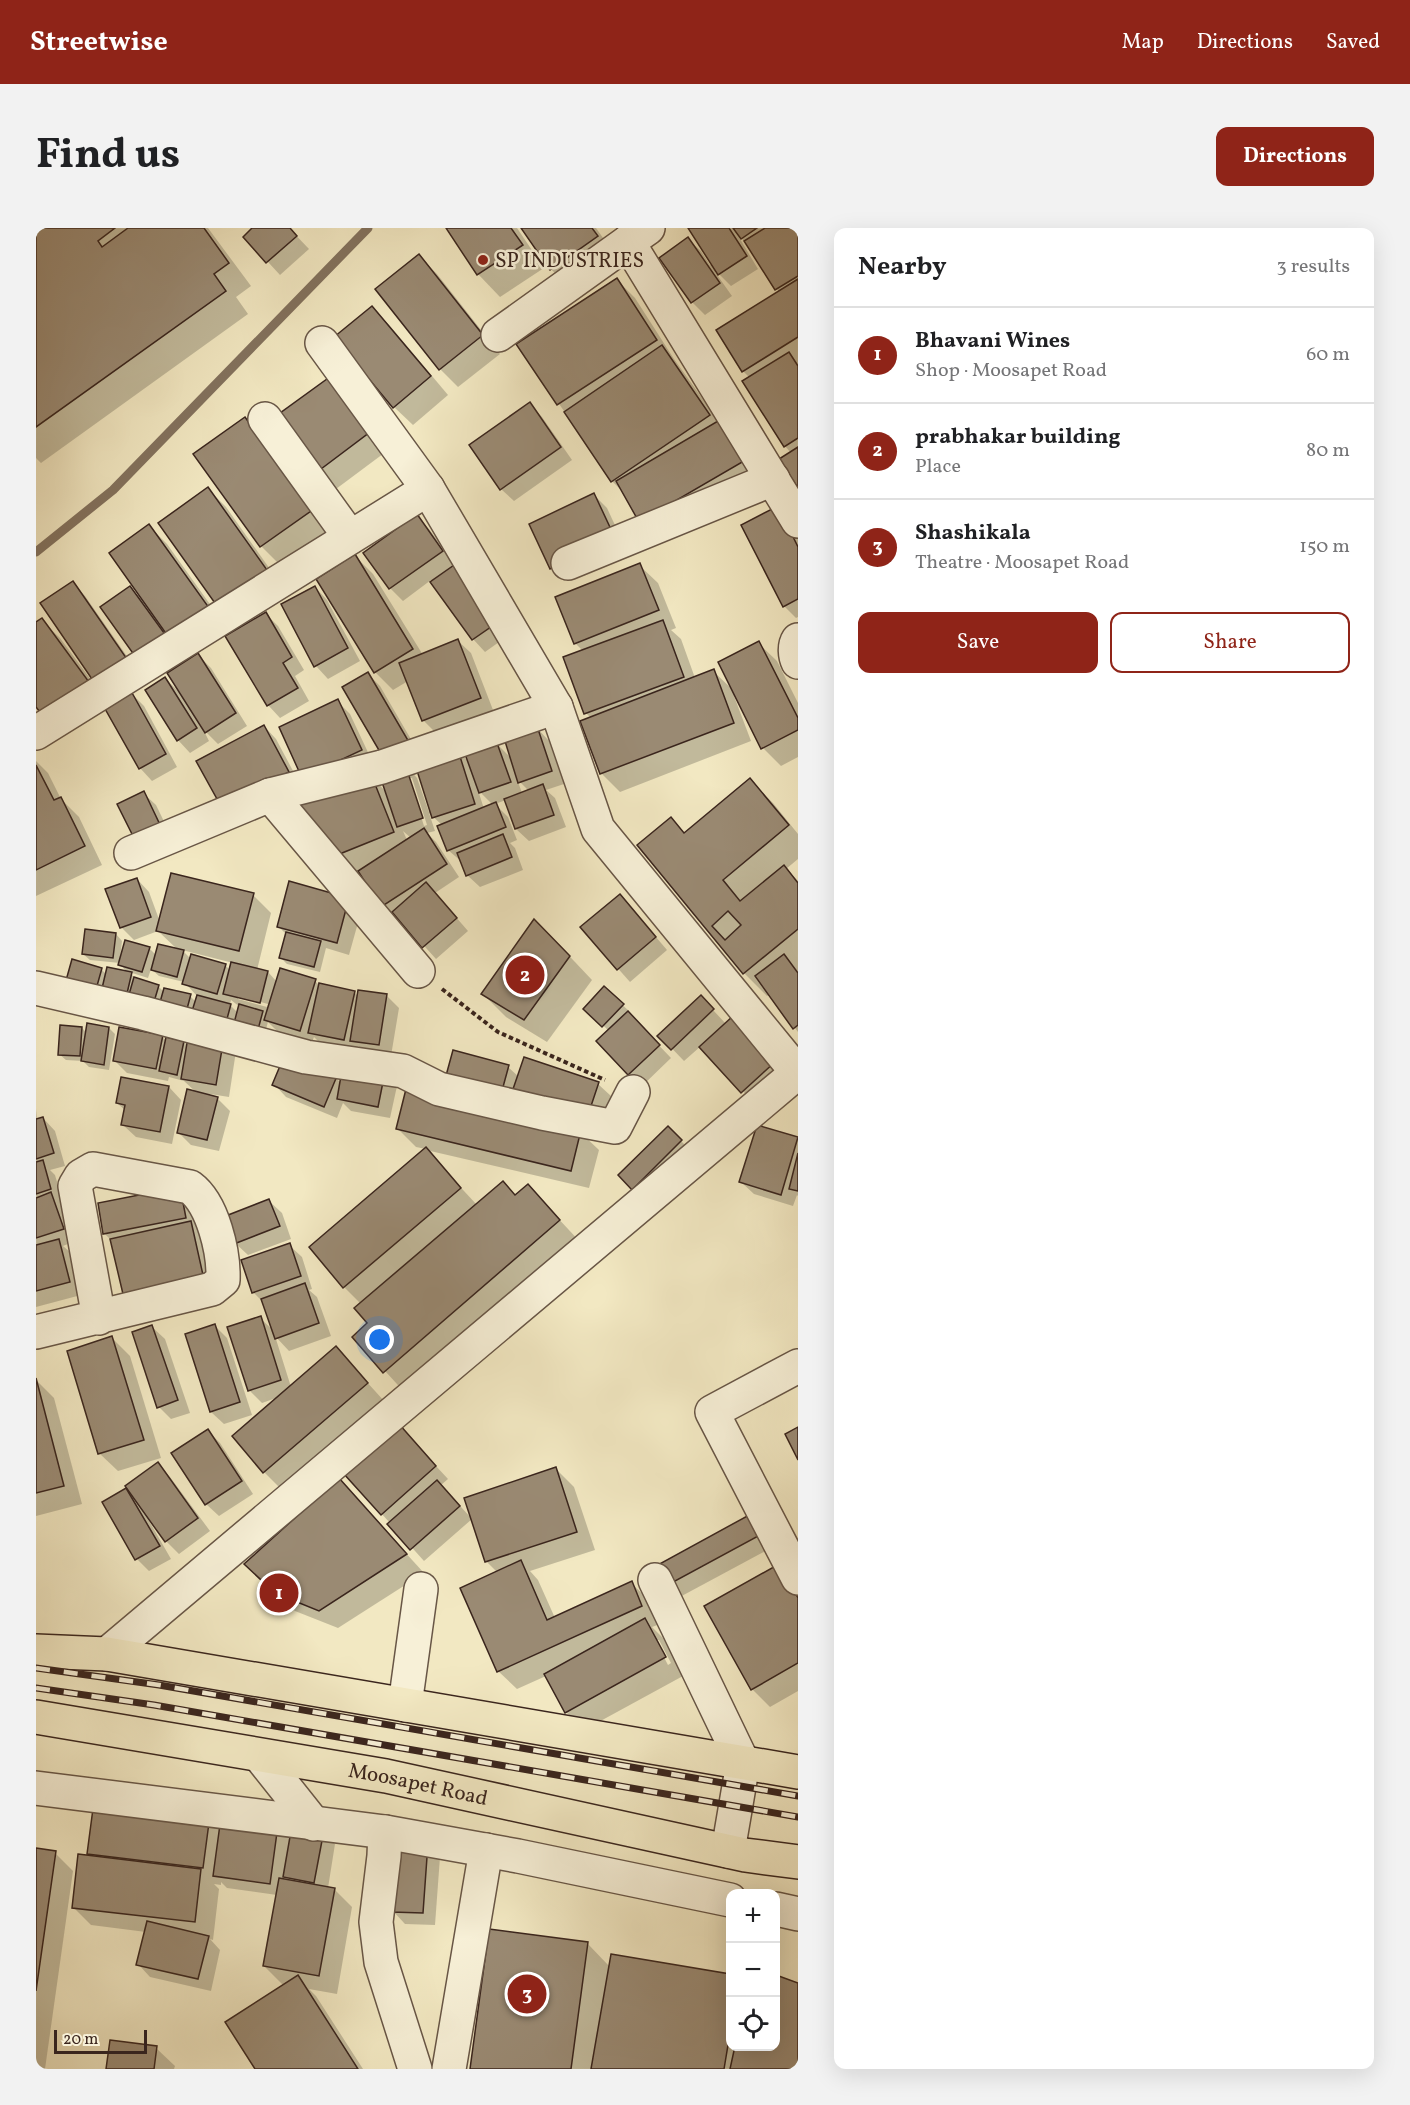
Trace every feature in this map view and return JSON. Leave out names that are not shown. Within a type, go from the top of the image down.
[{"type":"highway","points":[[36,1651],[107,1654],[798,1772]]},
{"type":"highway","name":"Moosapet Road","points":[[36,1717],[386,1776],[728,1851],[798,1862]]},
{"type":"street","points":[[498,335],[638,235],[798,521]]},
{"type":"street","points":[[107,1654],[798,1072],[598,829],[556,707],[428,489],[322,343]]},
{"type":"street","points":[[265,419],[350,537]]},
{"type":"street","points":[[568,563],[773,478]]},
{"type":"street","points":[[36,733],[428,489]]},
{"type":"street","points":[[798,640],[796,658],[798,662]]},
{"type":"street","points":[[131,853],[270,795],[382,767],[556,707]]},
{"type":"street","points":[[270,795],[418,971]]},
{"type":"street","points":[[36,988],[143,1013],[306,1057],[403,1071],[440,1089],[542,1113],[615,1127],[633,1092]]},
{"type":"street","points":[[36,1332],[99,1318],[212,1289],[223,1280],[224,1263],[208,1208],[200,1194],[190,1186],[93,1168],[81,1176],[75,1186],[99,1318]]},
{"type":"street","points":[[798,1366],[712,1412],[798,1578]]},
{"type":"street","points":[[655,1580],[743,1763],[728,1851]]},
{"type":"street","points":[[405,1705],[421,1589]]},
{"type":"street","points":[[260,1756],[314,1824]]},
{"type":"street","points":[[36,1788],[385,1832],[486,1850],[726,1899]]},
{"type":"street","points":[[385,1832],[376,1922],[381,1962],[415,2069]]},
{"type":"street","points":[[448,2069],[486,1850]]},
{"type":"street","points":[[780,1910],[798,1914]]},
{"type":"path","points":[[418,971],[498,1032],[633,1092]]},
{"type":"building","points":[[36,228],[115,228],[98,241],[102,247],[128,228],[204,228],[229,263],[214,274],[226,291],[36,427]]},
{"type":"building","points":[[252,228],[290,228],[297,236],[266,263],[243,237]]},
{"type":"building","name":"SP INDUSTRIES","points":[[446,228],[511,228],[523,245],[477,275]]},
{"type":"building","points":[[521,228],[592,228],[598,236],[550,270]]},
{"type":"building","points":[[688,228],[729,228],[747,256],[718,275]]},
{"type":"building","points":[[733,228],[757,228],[741,239]]},
{"type":"building","points":[[765,228],[798,228],[798,276],[775,290],[744,241]]},
{"type":"building","points":[[688,237],[720,283],[691,303],[659,258]]},
{"type":"building","points":[[419,254],[483,335],[439,370],[375,289]]},
{"type":"building","points":[[617,278],[657,340],[557,405],[516,344]]},
{"type":"building","points":[[798,279],[798,337],[742,372],[716,330]]},
{"type":"building","points":[[372,306],[431,376],[393,408],[334,337]]},
{"type":"building","points":[[662,345],[710,415],[611,482],[564,412]]},
{"type":"building","points":[[789,352],[798,366],[798,438],[784,447],[742,381]]},
{"type":"building","points":[[338,371],[378,426],[317,472],[276,416]]},
{"type":"building","points":[[530,402],[561,447],[500,490],[469,445]]},
{"type":"building","points":[[245,417],[311,511],[260,547],[193,454]]},
{"type":"building","points":[[718,421],[744,461],[639,522],[616,481]]},
{"type":"building","points":[[798,447],[798,488],[779,459]]},
{"type":"building","points":[[208,487],[267,570],[217,606],[158,523]]},
{"type":"building","points":[[594,493],[615,538],[550,569],[529,524]]},
{"type":"building","points":[[778,506],[798,547],[798,599],[783,607],[741,525]]},
{"type":"building","points":[[417,514],[443,551],[389,589],[363,553]]},
{"type":"building","points":[[149,524],[212,612],[172,642],[109,553]]},
{"type":"building","points":[[355,554],[413,649],[374,673],[316,579]]},
{"type":"building","points":[[457,563],[498,622],[472,640],[430,582]]},
{"type":"building","points":[[640,563],[659,610],[574,644],[555,597]]},
{"type":"building","points":[[73,581],[129,662],[96,685],[40,603]]},
{"type":"building","points":[[130,586],[167,637],[137,659],[100,607]]},
{"type":"building","points":[[315,586],[348,648],[314,667],[281,604]]},
{"type":"building","points":[[266,612],[292,657],[283,663],[298,688],[267,706],[225,636]]},
{"type":"building","points":[[42,618],[89,682],[43,716],[36,707],[36,622]]},
{"type":"building","points":[[663,620],[684,677],[584,714],[563,657]]},
{"type":"building","points":[[458,639],[481,698],[422,721],[399,663]]},
{"type":"building","points":[[759,641],[798,718],[798,730],[761,749],[718,662]]},
{"type":"building","points":[[198,653],[236,713],[205,733],[167,673]]},
{"type":"building","points":[[714,669],[734,723],[600,774],[580,721]]},
{"type":"building","points":[[368,672],[413,749],[387,764],[342,687]]},
{"type":"building","points":[[165,677],[197,728],[177,741],[145,690]]},
{"type":"building","points":[[131,691],[166,754],[139,769],[104,707]]},
{"type":"building","points":[[338,699],[362,750],[302,778],[279,727]]},
{"type":"building","points":[[264,725],[289,772],[222,808],[196,761]]},
{"type":"building","points":[[537,726],[552,771],[518,783],[504,738]]},
{"type":"building","points":[[497,743],[511,782],[479,793],[465,754]]},
{"type":"building","points":[[457,747],[475,804],[432,818],[414,761]]},
{"type":"building","points":[[405,764],[423,818],[397,827],[379,773]]},
{"type":"building","points":[[36,765],[54,800],[61,797],[85,846],[36,870]]},
{"type":"building","points":[[371,774],[394,832],[337,855],[291,806]]},
{"type":"building","points":[[750,778],[789,825],[723,880],[740,901],[784,865],[798,883],[798,929],[743,974],[637,845],[671,817],[684,833]],"holes":[[[728,911],[741,925],[725,940],[712,926]]]},
{"type":"building","points":[[543,784],[554,815],[515,829],[504,799]]},
{"type":"building","points":[[144,791],[162,829],[136,842],[117,804]]},
{"type":"building","points":[[496,802],[506,827],[447,851],[437,826]]},
{"type":"building","points":[[424,828],[447,864],[381,907],[358,871]]},
{"type":"building","points":[[503,834],[512,857],[466,876],[457,853]]},
{"type":"building","points":[[171,873],[254,893],[239,951],[156,931]]},
{"type":"building","points":[[137,878],[151,917],[120,928],[105,889]]},
{"type":"building","points":[[289,881],[349,898],[337,943],[277,927]]},
{"type":"building","points":[[426,882],[457,918],[422,948],[392,912]]},
{"type":"building","points":[[620,894],[656,937],[617,970],[580,927]]},
{"type":"building","points":[[534,919],[570,956],[524,1020],[481,994]]},
{"type":"building","points":[[85,929],[116,933],[113,958],[82,954]]},
{"type":"building","points":[[286,932],[321,941],[314,967],[279,958]]},
{"type":"building","points":[[125,940],[150,947],[142,972],[118,965]]},
{"type":"building","points":[[158,944],[184,950],[177,977],[151,970]]},
{"type":"building","points":[[191,954],[226,964],[217,994],[182,984]]},
{"type":"building","points":[[784,954],[798,973],[798,1025],[793,1029],[755,976]]},
{"type":"building","points":[[72,959],[102,968],[95,993],[65,984]]},
{"type":"building","points":[[231,962],[268,971],[260,1003],[223,994]]},
{"type":"building","points":[[107,967],[132,972],[125,1002],[100,997]]},
{"type":"building","points":[[280,968],[316,979],[300,1031],[264,1020]]},
{"type":"building","points":[[134,977],[159,985],[151,1012],[126,1005]]},
{"type":"building","points":[[319,983],[355,991],[344,1040],[308,1033]]},
{"type":"building","points":[[604,986],[624,1004],[602,1027],[583,1009]]},
{"type":"building","points":[[164,988],[191,994],[184,1020],[157,1013]]},
{"type":"building","points":[[358,990],[387,994],[379,1045],[350,1041]]},
{"type":"building","points":[[197,995],[231,1004],[224,1030],[189,1021]]},
{"type":"building","points":[[701,995],[714,1009],[671,1050],[657,1036]]},
{"type":"building","points":[[239,1004],[263,1011],[256,1037],[232,1031]]},
{"type":"building","points":[[628,1011],[660,1045],[628,1075],[596,1041]]},
{"type":"building","points":[[733,1016],[775,1062],[741,1093],[699,1047]]},
{"type":"building","points":[[87,1023],[109,1027],[104,1065],[81,1061]]},
{"type":"building","points":[[60,1025],[82,1027],[80,1056],[58,1055]]},
{"type":"building","points":[[119,1027],[163,1035],[156,1069],[113,1061]]},
{"type":"building","points":[[189,1031],[224,1037],[216,1085],[181,1079]]},
{"type":"building","points":[[166,1037],[184,1041],[177,1075],[159,1071]]},
{"type":"building","points":[[453,1050],[509,1065],[500,1098],[444,1083]]},
{"type":"building","points":[[285,1054],[337,1076],[324,1107],[272,1085]]},
{"type":"building","points":[[524,1057],[599,1082],[587,1118],[512,1092]]},
{"type":"building","points":[[343,1064],[385,1072],[378,1107],[337,1099]]},
{"type":"building","points":[[121,1077],[169,1086],[160,1132],[121,1125],[125,1105],[116,1103]]},
{"type":"building","points":[[187,1089],[218,1097],[207,1140],[177,1133]]},
{"type":"building","points":[[406,1089],[581,1130],[571,1171],[396,1129]]},
{"type":"building","points":[[43,1117],[54,1153],[36,1159],[36,1119]]},
{"type":"building","points":[[757,1125],[798,1137],[781,1195],[739,1182]]},
{"type":"building","points":[[668,1126],[682,1140],[632,1190],[618,1175]]},
{"type":"building","points":[[426,1147],[461,1188],[343,1288],[309,1247]]},
{"type":"building","points":[[798,1153],[798,1191],[789,1189]]},
{"type":"building","points":[[43,1160],[51,1189],[36,1194],[36,1162]]},
{"type":"building","points":[[503,1181],[515,1195],[528,1184],[560,1220],[383,1373],[352,1337],[367,1323],[354,1308]]},
{"type":"building","points":[[180,1187],[186,1218],[103,1234],[98,1203]]},
{"type":"building","points":[[51,1192],[64,1229],[36,1238],[36,1198]]},
{"type":"building","points":[[269,1199],[280,1226],[234,1244],[223,1217]]},
{"type":"building","points":[[191,1221],[203,1275],[123,1294],[110,1239]]},
{"type":"building","points":[[59,1239],[70,1282],[36,1291],[36,1245]]},
{"type":"building","points":[[290,1243],[301,1276],[252,1293],[241,1260]]},
{"type":"building","points":[[305,1283],[319,1323],[275,1339],[261,1299]]},
{"type":"building","points":[[261,1316],[281,1380],[248,1391],[227,1327]]},
{"type":"building","points":[[215,1324],[240,1402],[210,1412],[185,1334]]},
{"type":"building","points":[[152,1325],[178,1400],[157,1408],[132,1332]]},
{"type":"building","points":[[112,1336],[144,1440],[98,1454],[67,1351]]},
{"type":"building","points":[[336,1346],[368,1383],[263,1473],[232,1436]]},
{"type":"building","points":[[36,1378],[64,1486],[36,1493]]},
{"type":"building","points":[[399,1424],[436,1466],[381,1515],[344,1474]]},
{"type":"building","points":[[798,1427],[798,1460],[785,1434]]},
{"type":"building","points":[[208,1429],[242,1481],[205,1505],[171,1453]]},
{"type":"building","points":[[158,1462],[198,1518],[165,1542],[125,1486]]},
{"type":"building","points":[[556,1467],[577,1532],[485,1562],[464,1498]]},
{"type":"building","points":[[339,1478],[407,1554],[319,1611],[275,1593],[244,1564]]},
{"type":"building","points":[[437,1480],[460,1506],[410,1550],[387,1524]]},
{"type":"building","points":[[126,1488],[160,1546],[135,1560],[102,1502]]},
{"type":"building","points":[[751,1514],[762,1534],[664,1587],[654,1567]]},
{"type":"building","points":[[521,1560],[547,1620],[632,1581],[642,1606],[497,1672],[460,1588]]},
{"type":"building","points":[[779,1564],[798,1598],[798,1663],[751,1690],[704,1606]]},
{"type":"building","points":[[645,1618],[666,1657],[565,1713],[544,1674]]},
{"type":"building","points":[[94,1801],[210,1815],[203,1868],[87,1854]]},
{"type":"building","points":[[221,1817],[278,1825],[270,1884],[213,1876]]},
{"type":"building","points":[[292,1825],[324,1830],[314,1883],[283,1877]]},
{"type":"building","points":[[396,1841],[428,1843],[423,1913],[391,1912]]},
{"type":"building","points":[[36,1848],[56,1851],[36,1991]]},
{"type":"building","points":[[78,1854],[201,1869],[195,1922],[72,1908]]},
{"type":"building","points":[[279,1878],[335,1888],[319,1976],[263,1966]]},
{"type":"building","points":[[147,1921],[209,1936],[198,1979],[136,1965]]},
{"type":"building","points":[[489,1929],[588,1942],[571,2069],[470,2069]]},
{"type":"building","points":[[611,1954],[726,1973],[727,2051],[724,2069],[591,2069]]},
{"type":"building","points":[[298,1975],[358,2069],[255,2069],[225,2022]]},
{"type":"building","points":[[780,1976],[798,1983],[798,2069],[730,2069],[734,2051],[780,2051]]},
{"type":"building","points":[[110,2040],[157,2046],[154,2069],[106,2069]]},
{"type":"waterway","points":[[36,552],[113,490],[368,228]]},
{"type":"railway","points":[[36,1668],[159,1685],[798,1796]]},
{"type":"railway","points":[[36,1688],[154,1705],[798,1817]]},
{"type":"place","name":"SP INDUSTRIES","points":[[483,260]]},
{"type":"place","name":"prabhakar building","points":[[525,975]]},
{"type":"place","name":"Bhavani Wines","points":[[279,1593]]},
{"type":"place","name":"Shashikala","points":[[527,1994]]}]
